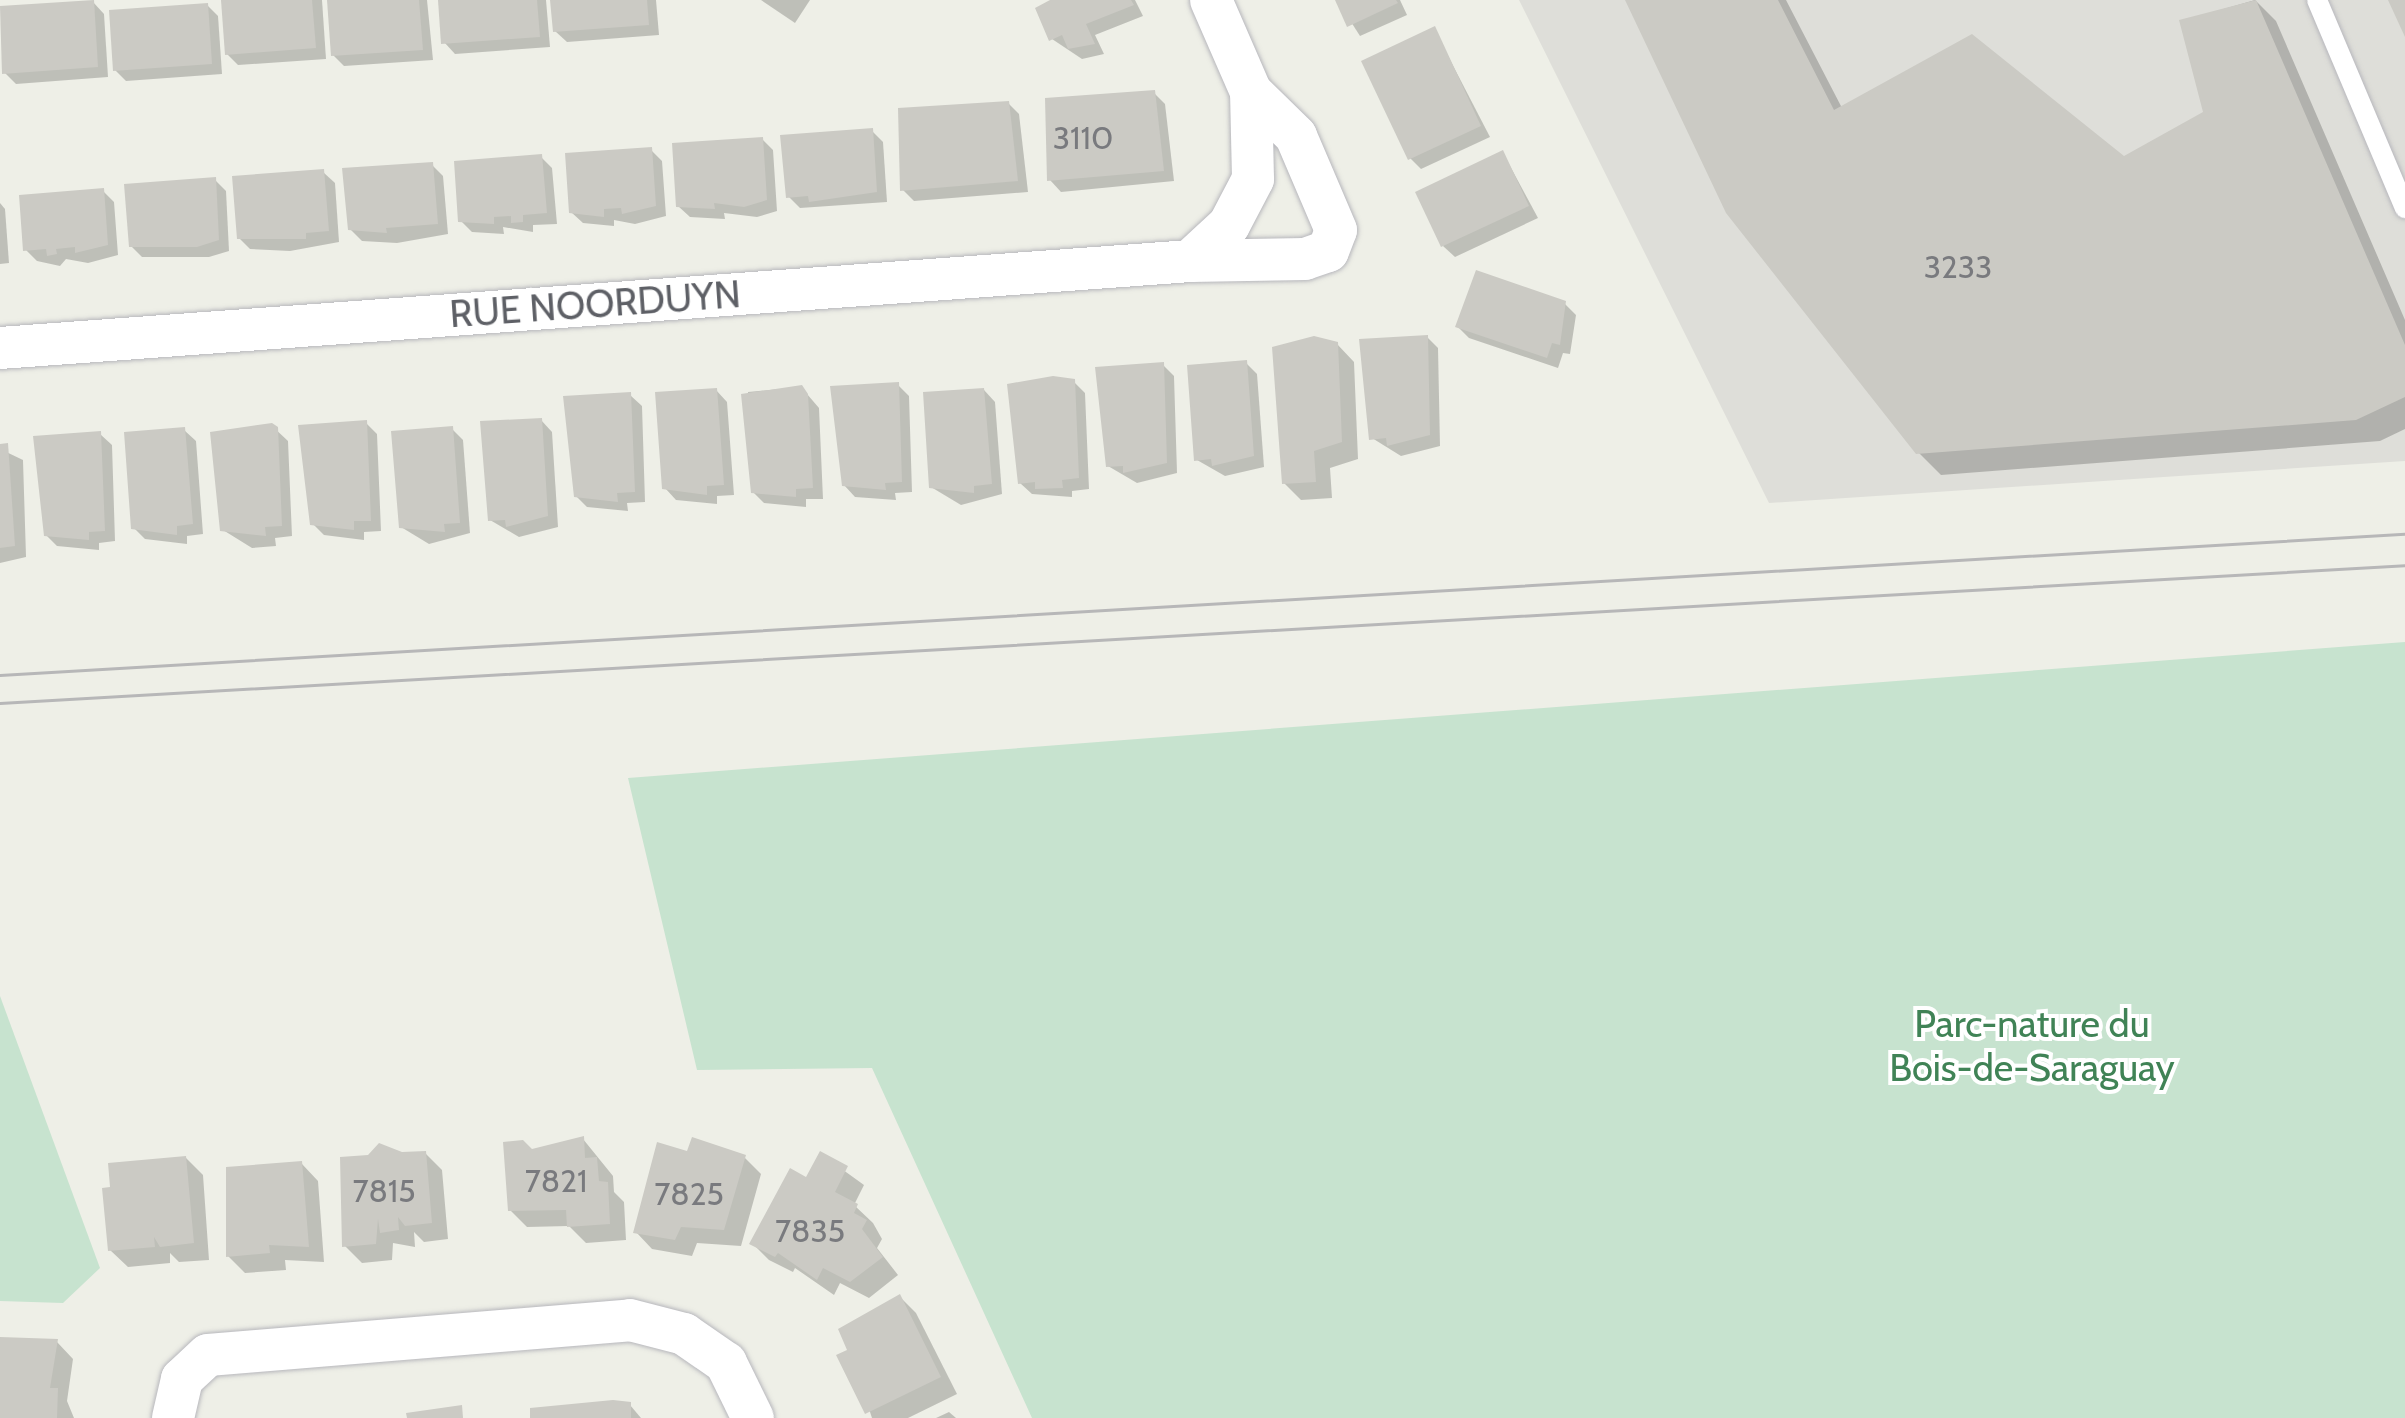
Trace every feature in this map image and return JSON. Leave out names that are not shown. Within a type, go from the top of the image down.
[{"type":"street","name":"RUE NOORDUYN","points":[[0,348],[1190,261],[1305,260],[1328,251],[1336,230],[1296,136],[1251,92],[1211,0]]},
{"type":"street","name":"RUE NOORDUYN","points":[[1190,261],[1228,226],[1253,179],[1251,92]]},
{"type":"street","points":[[173,1418],[182,1379],[208,1356],[630,1320],[684,1334],[726,1363],[754,1418]]},
{"type":"lane","points":[[2317,0],[2405,208]]},
{"type":"shaded area","points":[[1519,0],[2405,0],[2405,461],[1769,503]]},
{"type":"green space","name":"Parc-nature du Bois-de-Saraguay","points":[[2405,642],[2405,1418],[1032,1418],[872,1068],[697,1070],[628,778]]},
{"type":"green space","points":[[0,996],[100,1268],[63,1303],[0,1301]]},
{"type":"building","points":[[94,0],[98,67],[2,74],[0,6]]},
{"type":"building","points":[[221,0],[312,0],[316,48],[225,55]]},
{"type":"building","points":[[327,0],[419,0],[423,50],[331,56]]},
{"type":"building","points":[[438,0],[537,0],[540,37],[441,44]]},
{"type":"building","points":[[550,0],[647,0],[649,25],[553,32]]},
{"type":"building","points":[[1050,0],[1131,0],[1134,5],[1086,24],[1095,44],[1068,49],[1062,35],[1049,41],[1035,8]]},
{"type":"building","points":[[1335,0],[1396,0],[1398,3],[1347,27]]},
{"type":"building","points":[[1625,0],[1778,0],[1834,110],[1972,34],[2124,156],[2203,112],[2179,20],[2256,0],[2405,345],[2405,397],[2356,420],[1916,454],[1726,213]]},
{"type":"building","points":[[2388,0],[2405,0],[2405,37]]},
{"type":"building","points":[[208,3],[212,64],[113,71],[109,10]]},
{"type":"building","points":[[1435,26],[1481,126],[1408,160],[1361,61]]},
{"type":"building","points":[[1155,90],[1164,171],[1047,181],[1045,98]]},
{"type":"building","points":[[1009,101],[1018,181],[900,191],[898,108]]},
{"type":"building","points":[[873,128],[877,192],[809,202],[808,196],[786,198],[780,135]]},
{"type":"building","points":[[763,137],[767,200],[744,207],[714,203],[715,209],[676,207],[672,143]]},
{"type":"building","points":[[652,147],[656,206],[622,214],[621,208],[604,209],[604,217],[569,213],[565,153]]},
{"type":"building","points":[[1503,150],[1529,206],[1441,247],[1415,192]]},
{"type":"building","points":[[542,154],[547,213],[523,215],[523,222],[511,223],[511,216],[494,217],[494,224],[458,222],[454,161]]},
{"type":"building","points":[[433,162],[438,224],[386,228],[387,233],[348,230],[342,168]]},
{"type":"building","points":[[324,169],[329,231],[306,233],[306,239],[237,239],[232,176]]},
{"type":"building","points":[[216,177],[219,240],[197,247],[129,247],[124,184]]},
{"type":"building","points":[[104,188],[108,245],[75,253],[75,247],[56,249],[57,254],[47,256],[46,249],[23,251],[19,195]]},
{"type":"building","points":[[1476,270],[1566,301],[1560,345],[1552,343],[1547,358],[1455,327]]},
{"type":"building","points":[[1428,335],[1430,435],[1387,446],[1386,438],[1369,440],[1359,339]]},
{"type":"building","points":[[1314,336],[1338,342],[1342,442],[1314,451],[1316,482],[1282,484],[1272,347]]},
{"type":"building","points":[[1247,360],[1254,456],[1212,466],[1211,459],[1194,461],[1187,365]]},
{"type":"building","points":[[1164,362],[1167,463],[1123,473],[1123,466],[1106,467],[1095,367]]},
{"type":"building","points":[[1053,376],[1075,379],[1079,478],[1062,480],[1063,488],[1035,489],[1035,482],[1018,484],[1007,384]]},
{"type":"building","points":[[899,382],[902,482],[885,483],[886,490],[842,486],[830,386]]},
{"type":"building","points":[[802,385],[808,394],[813,488],[796,489],[796,497],[751,493],[741,394]]},
{"type":"building","points":[[717,388],[724,485],[707,486],[707,495],[662,489],[655,392]]},
{"type":"building","points":[[984,388],[992,484],[974,486],[974,493],[929,488],[923,392]]},
{"type":"building","points":[[631,392],[635,492],[617,493],[618,502],[574,497],[563,396]]},
{"type":"building","points":[[542,418],[548,516],[506,527],[505,520],[488,521],[480,421]]},
{"type":"building","points":[[367,420],[371,521],[354,521],[354,530],[310,525],[298,425]]},
{"type":"building","points":[[272,423],[278,427],[282,526],[265,527],[266,536],[220,531],[210,432]]},
{"type":"building","points":[[453,426],[460,523],[444,524],[445,532],[399,528],[391,431]]},
{"type":"building","points":[[185,427],[193,524],[177,526],[177,535],[131,529],[124,432]]},
{"type":"building","points":[[101,431],[105,531],[89,532],[89,540],[44,536],[33,436]]},
{"type":"building","points":[[8,443],[15,546],[0,548],[0,444]]},
{"type":"building","points":[[584,1136],[585,1158],[597,1157],[599,1181],[608,1182],[610,1224],[567,1227],[566,1210],[508,1211],[503,1142],[523,1140],[532,1149]]},
{"type":"building","points":[[692,1137],[746,1155],[724,1230],[681,1227],[675,1240],[633,1233],[657,1142],[687,1151]]},
{"type":"building","points":[[379,1143],[402,1152],[426,1151],[432,1223],[405,1226],[398,1217],[399,1230],[380,1233],[378,1219],[376,1244],[342,1247],[340,1157],[368,1155]]},
{"type":"building","points":[[820,1151],[848,1166],[835,1192],[858,1204],[854,1213],[867,1220],[862,1229],[883,1257],[850,1282],[823,1268],[817,1280],[778,1253],[775,1257],[749,1244],[790,1168],[806,1177]]},
{"type":"building","points":[[186,1156],[194,1243],[160,1247],[154,1237],[155,1247],[108,1251],[102,1188],[110,1187],[108,1163]]},
{"type":"building","points":[[302,1161],[309,1247],[269,1245],[270,1253],[226,1257],[226,1167]]},
{"type":"building","points":[[900,1294],[941,1377],[865,1414],[836,1355],[847,1350],[838,1329]]},
{"type":"building","points":[[0,1337],[58,1339],[50,1388],[58,1388],[57,1418],[0,1418]]},
{"type":"building","points":[[613,1400],[631,1402],[631,1418],[530,1418],[530,1408]]},
{"type":"building","points":[[462,1405],[463,1418],[407,1418],[406,1413]]},
{"type":"tram line","points":[[0,675],[2405,534]]},
{"type":"tram line","points":[[0,703],[2405,565]]}]
